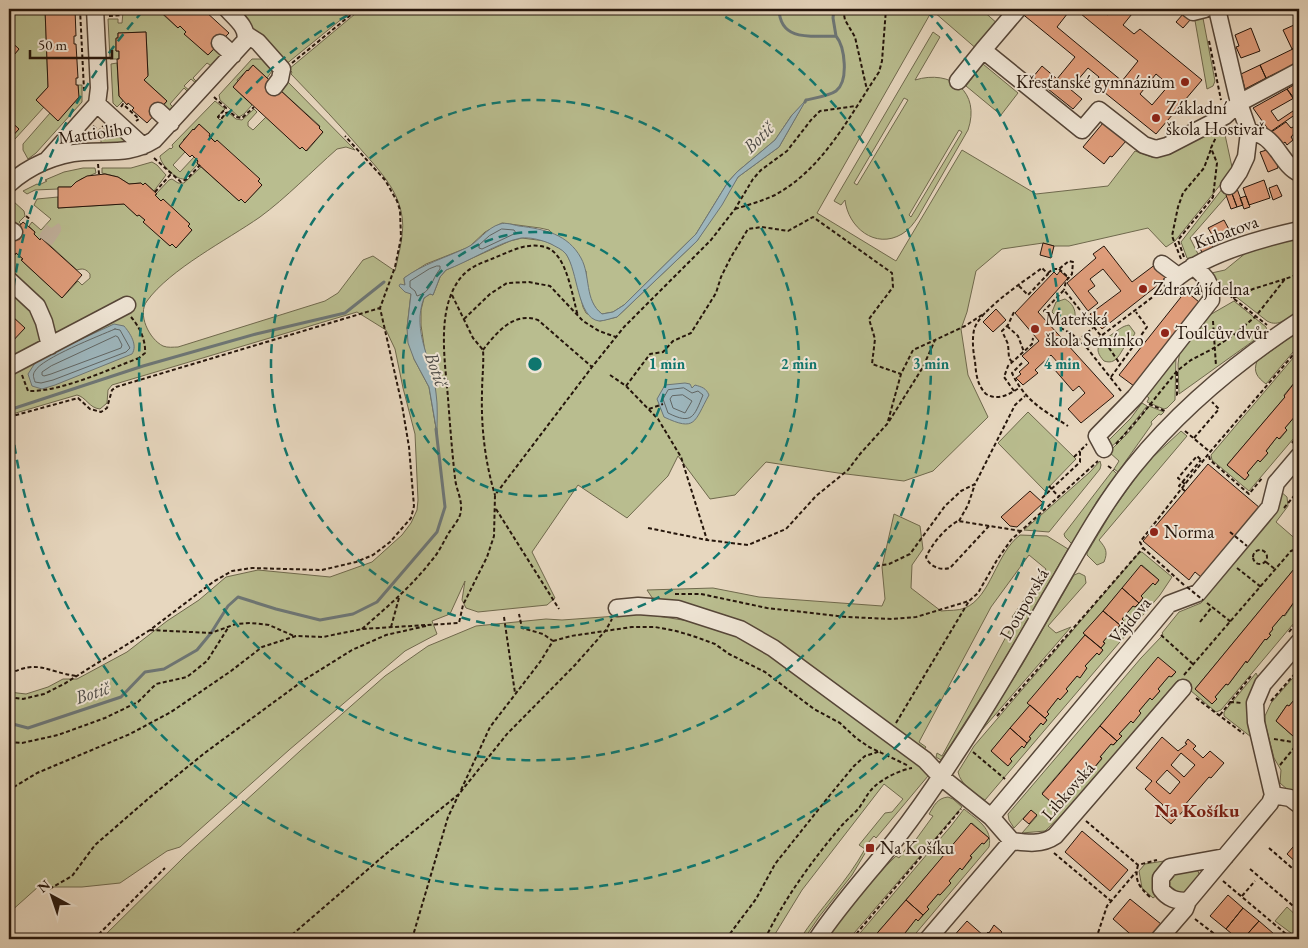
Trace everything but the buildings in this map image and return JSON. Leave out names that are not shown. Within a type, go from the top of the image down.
[{"type":"street","points":[[94,9],[99,88],[97,104],[148,152]]},
{"type":"street","points":[[227,9],[245,30],[246,36],[258,42],[282,69],[280,79],[274,87]]},
{"type":"street","points":[[958,81],[1018,9]]},
{"type":"street","points":[[1188,9],[1193,12],[1205,9]]},
{"type":"street","points":[[1217,9],[1239,103],[1249,132],[1246,157],[1239,172],[1229,186]]},
{"type":"street","name":"Mattioliho","points":[[9,184],[19,175],[46,161],[61,156],[76,153],[148,152],[154,140],[243,44],[246,36]]},
{"type":"street","points":[[220,43],[232,55]]},
{"type":"street","points":[[983,50],[1082,130],[1099,110],[1144,145],[1156,149],[1167,146],[1225,116],[1239,103],[1299,71]]},
{"type":"street","name":"Mattioliho","points":[[46,161],[97,104]]},
{"type":"street","points":[[158,111],[171,123]]},
{"type":"street","points":[[1249,132],[1268,140],[1293,169],[1299,173]]},
{"type":"street","name":"Kubatova","points":[[1175,279],[1189,262],[1299,230]]},
{"type":"street","points":[[1103,448],[1135,397],[1211,300],[1211,289],[1206,277],[1189,262]]},
{"type":"street","points":[[1162,264],[1175,279]]},
{"type":"street","points":[[9,280],[37,306],[44,322],[50,346]]},
{"type":"street","points":[[13,365],[123,307]]},
{"type":"street","name":"Doupovská","points":[[818,939],[941,777],[1008,672],[1094,523],[1132,468],[1178,418],[1218,380],[1256,350],[1299,321]]},
{"type":"street","name":"Vajdova","points":[[992,816],[1170,604],[1198,592],[1270,507],[1276,483],[1294,452]]},
{"type":"street","points":[[617,608],[638,606],[678,609],[740,629],[773,648],[925,760],[941,777],[992,816],[1012,841],[928,939]]},
{"type":"street","points":[[1159,939],[1266,809],[1272,795],[1256,722],[1255,703],[1263,684],[1299,642]]},
{"type":"street","name":"Libkovská","points":[[1012,841],[1035,843],[1047,841],[1055,836],[1183,682]]},
{"type":"street","points":[[1272,795],[1290,798],[1298,804]]},
{"type":"street","points":[[1186,905],[1162,892],[1160,881],[1165,871],[1172,865],[1225,857]]},
{"type":"path","points":[[287,67],[358,9]]},
{"type":"path","points":[[843,9],[845,20],[855,38],[867,90]]},
{"type":"path","points":[[734,209],[763,200],[775,194],[804,174],[829,148],[879,72],[882,61],[886,9]]},
{"type":"path","points":[[1209,38],[1225,116],[1211,148],[1202,173],[1183,193],[1178,207],[1172,233],[1184,265],[1189,262],[1178,240],[1213,197],[1217,163],[1211,148]]},
{"type":"path","points":[[214,98],[236,118],[242,118],[254,107]]},
{"type":"path","points":[[495,495],[616,337],[711,240],[753,179],[787,151],[820,111],[856,106]]},
{"type":"path","points":[[226,108],[218,117],[220,118],[226,112],[230,112]]},
{"type":"path","points":[[9,697],[23,699],[44,694],[76,676],[150,630],[213,582],[232,571],[252,568],[322,570],[356,562],[373,555],[390,542],[411,518],[414,506],[409,447],[402,405],[380,308],[395,267],[402,221],[395,196],[385,180],[345,136]]},
{"type":"path","points":[[148,152],[178,181],[184,182],[200,165]]},
{"type":"path","points":[[155,192],[171,174]]},
{"type":"path","points":[[26,216],[30,220]]},
{"type":"path","points":[[626,386],[650,354],[663,352],[672,341],[691,333],[716,293],[721,277],[731,257],[748,229],[762,226],[788,231],[814,217],[892,273],[893,287],[869,319],[875,339],[872,364],[901,374]]},
{"type":"path","points":[[362,629],[399,596],[433,560],[460,515],[460,497],[455,481],[451,444],[444,325],[452,294],[466,272],[481,263],[519,248],[532,245],[542,246],[554,251],[564,265],[578,316]]},
{"type":"path","points":[[1019,286],[1028,295],[1053,269],[1060,269],[1069,261],[1073,262],[1072,274],[1064,290],[1044,311],[1059,326],[1072,334],[1077,341],[1087,348],[1121,391]]},
{"type":"path","points":[[888,423],[901,374],[913,350],[965,326],[985,313],[1042,268],[1048,274]]},
{"type":"path","points":[[1060,269],[1069,278]]},
{"type":"path","points":[[1233,298],[1299,274]]},
{"type":"path","points":[[1206,277],[1269,326]]},
{"type":"path","points":[[1087,348],[1175,279]]},
{"type":"path","points":[[668,594],[700,594],[767,608],[847,617],[892,619],[916,617],[969,600],[978,593],[997,560],[1021,530],[1059,497],[1103,448],[1122,438],[1177,371],[1191,360],[1235,334],[1256,316],[1285,279]]},
{"type":"path","points":[[464,319],[490,294],[507,283],[529,282],[550,286],[578,316],[599,331],[616,337]]},
{"type":"path","points":[[1064,290],[1101,336],[1120,364]]},
{"type":"path","points":[[452,294],[473,338],[483,350]]},
{"type":"path","points":[[1211,300],[1217,371]]},
{"type":"path","points":[[13,365],[28,391],[41,391],[56,388],[139,359],[146,350],[142,336],[134,321],[123,307]]},
{"type":"path","points":[[9,418],[78,398],[90,409],[100,412],[107,408],[112,390],[116,387],[380,308]]},
{"type":"path","points":[[1111,377],[1147,327],[1136,311]]},
{"type":"path","points":[[1012,362],[1009,358],[1008,345],[1002,331],[1007,326],[1014,312]]},
{"type":"path","points":[[985,313],[974,328],[973,345],[978,382],[983,392],[991,396],[1002,396],[1019,388]]},
{"type":"path","points":[[150,630],[211,633],[236,624],[251,623],[269,625],[296,636],[323,637],[362,629],[458,624],[463,605],[491,547],[494,536],[495,495],[484,446],[483,350],[495,335],[510,323],[521,318],[530,317],[538,320],[592,367]]},
{"type":"path","points":[[1007,326],[1018,336],[1024,352]]},
{"type":"path","points":[[1077,341],[1093,327]]},
{"type":"path","points":[[1014,391],[1004,377],[1007,368],[1032,344],[1033,338]]},
{"type":"path","points":[[648,528],[728,544],[748,545],[786,529],[816,496],[848,470],[888,423],[923,367],[935,340]]},
{"type":"path","points":[[1176,346],[1178,349],[1177,395],[1180,399]]},
{"type":"path","points":[[1232,622],[1187,587],[1143,548],[1140,542],[1210,452],[1299,348]]},
{"type":"path","points":[[1022,363],[1012,374],[1019,388],[1038,408],[1068,426]]},
{"type":"path","points":[[610,375],[626,386],[658,419],[681,458],[707,540]]},
{"type":"path","points":[[989,526],[950,568],[944,570],[938,568],[927,560],[926,556],[929,550],[958,521],[968,505],[975,484],[1015,405],[1025,396]]},
{"type":"path","points":[[1194,438],[1219,409],[1212,402]]},
{"type":"path","points":[[649,409],[663,404]]},
{"type":"path","points":[[1148,404],[1167,412]]},
{"type":"path","points":[[1183,429],[1210,452]]},
{"type":"path","points":[[1294,452],[1299,435]]},
{"type":"path","points":[[1074,456],[1080,451],[1103,448]]},
{"type":"path","points":[[1042,498],[1050,488],[1080,462],[1080,451]]},
{"type":"path","points":[[1210,452],[1208,457],[1210,460],[1249,494],[1267,473]]},
{"type":"path","points":[[1185,484],[1178,478],[1197,456],[1201,460],[1179,486],[1185,491]]},
{"type":"path","points":[[876,566],[889,564],[910,554],[945,506],[961,491],[975,484]]},
{"type":"path","points":[[1050,488],[1059,497]]},
{"type":"path","points":[[496,509],[558,609]]},
{"type":"path","points":[[958,521],[1021,530]]},
{"type":"path","points":[[1230,532],[1247,546]]},
{"type":"path","points":[[994,719],[1143,548]]},
{"type":"path","points":[[1183,682],[1194,665],[1291,551],[1299,548]]},
{"type":"path","points":[[1264,550],[1267,554],[1266,561],[1261,564],[1257,563],[1254,559],[1255,552],[1264,550]]},
{"type":"path","points":[[1266,561],[1276,570]]},
{"type":"path","points":[[1235,567],[1261,587]]},
{"type":"path","points":[[391,627],[399,596]]},
{"type":"path","points":[[892,737],[899,718],[920,686],[969,600]]},
{"type":"path","points":[[1200,622],[1212,607]]},
{"type":"path","points":[[287,939],[459,794],[506,734],[575,665],[606,630],[617,608]]},
{"type":"path","points":[[519,614],[522,628],[543,634],[552,641]]},
{"type":"path","points":[[504,617],[515,693]]},
{"type":"path","points":[[44,892],[72,876],[94,845],[149,798],[206,752],[304,680],[352,650],[386,635],[430,624]]},
{"type":"path","points":[[412,939],[448,818],[490,726],[540,662],[552,641],[606,630],[655,627],[676,631],[715,644],[729,654],[765,672],[814,709],[840,723],[869,747],[916,767],[906,769],[882,781],[869,792],[859,807],[837,831],[796,887],[774,920],[766,939]]},
{"type":"path","points":[[9,742],[22,743],[58,735],[105,718],[138,702],[156,684],[187,677],[207,661],[228,628]]},
{"type":"path","points":[[9,792],[14,786],[36,773],[130,734],[171,712],[231,671],[262,647],[296,636]]},
{"type":"path","points":[[1165,638],[1194,665]]},
{"type":"path","points":[[1179,650],[1182,646]]},
{"type":"path","points":[[9,674],[37,666],[62,674],[76,676]]},
{"type":"path","points":[[1271,701],[1299,668]]},
{"type":"path","points":[[1196,698],[1234,726]]},
{"type":"path","points":[[1267,738],[1299,743]]},
{"type":"path","points":[[1276,770],[1299,743]]},
{"type":"path","points":[[970,749],[1006,779]]},
{"type":"path","points":[[726,939],[756,899],[775,864],[854,766],[865,756],[881,751]]},
{"type":"path","points":[[852,939],[969,800]]},
{"type":"path","points":[[1083,819],[1138,864]]},
{"type":"path","points":[[1269,848],[1299,874]]},
{"type":"path","points":[[1056,854],[1111,902]]},
{"type":"path","points":[[1138,864],[1164,859]]},
{"type":"path","points":[[1099,939],[1096,938],[1107,906],[1136,872],[1138,864]]},
{"type":"path","points":[[94,939],[165,868]]},
{"type":"path","points":[[1250,869],[1299,911]]},
{"type":"path","points":[[1136,872],[1140,888]]},
{"type":"path","points":[[1219,877],[1292,939]]},
{"type":"path","points":[[1242,896],[1255,880]]},
{"type":"path","points":[[1186,905],[1221,939]]},
{"type":"green space","points":[[10,9],[45,9],[48,87],[36,100],[44,107],[15,139],[11,137],[19,129],[9,120],[9,61],[19,49],[9,40]]},
{"type":"green space","points":[[116,9],[161,9],[160,12],[178,28],[180,26],[186,32],[185,34],[208,55],[215,48],[223,55],[213,67],[207,63],[193,78],[199,84],[191,79],[184,86],[190,91],[190,94],[184,88],[170,104],[175,109],[171,115],[160,109],[167,101],[144,80],[148,75],[146,32],[118,33],[116,51],[119,51],[119,59],[110,59],[108,19],[118,19],[118,23],[122,23],[123,12],[116,13]]},
{"type":"green space","points":[[235,9],[354,9],[285,65]]},
{"type":"green space","points":[[361,9],[933,9],[817,213],[896,261],[962,150],[1036,194],[1108,186],[1135,151],[1152,157],[1208,131],[1222,121],[1232,167],[1229,174],[1175,241],[1166,247],[1148,228],[1069,246],[1054,246],[1043,243],[1002,249],[976,271],[967,312],[961,329],[968,375],[988,417],[933,471],[904,481],[766,462],[735,495],[710,499],[678,456],[668,476],[627,518],[578,485],[532,552],[555,598],[547,605],[478,612],[466,608],[462,600],[465,581],[450,614],[432,621],[437,634],[405,651],[289,750],[180,847],[167,851],[120,883],[82,887],[38,887],[9,913],[9,692],[26,694],[48,687],[63,679],[77,679],[127,652],[167,621],[199,600],[226,577],[258,570],[330,577],[372,562],[402,535],[411,523],[417,510],[415,434],[395,349],[386,330],[357,312],[112,385],[108,390],[107,403],[100,409],[93,407],[77,395],[9,415],[9,371],[56,338],[9,275],[9,249],[23,259],[22,261],[62,298],[78,281],[82,285],[90,278],[90,274],[87,271],[83,269],[77,270],[42,238],[40,240],[34,234],[35,232],[29,226],[32,222],[41,230],[51,219],[34,205],[37,199],[58,197],[58,208],[124,204],[137,216],[139,215],[145,220],[144,222],[170,246],[172,244],[176,248],[192,230],[188,226],[190,224],[155,195],[169,180],[172,179],[178,183],[184,183],[201,167],[239,201],[241,199],[245,203],[262,185],[209,136],[210,134],[199,124],[183,140],[179,147],[185,152],[173,165],[180,172],[194,157],[198,164],[184,179],[177,177],[165,167],[160,156],[173,147],[172,145],[215,101],[225,109],[217,117],[220,120],[229,113],[236,119],[242,120],[254,109],[257,112],[248,122],[248,126],[253,130],[266,117],[300,149],[302,147],[307,151],[323,132],[319,128],[320,126],[278,88],[286,80],[355,150],[346,147],[337,149],[270,210],[184,266],[157,289],[144,306],[143,313],[149,332],[158,343],[165,347],[178,347],[325,301],[338,293],[363,260],[373,256],[395,271],[403,226],[399,203],[395,195],[375,166],[291,74],[292,72],[289,69]],"holes":[[[804,103],[779,147],[738,177],[697,241],[617,317],[600,321],[586,313],[573,267],[566,253],[545,241],[522,238],[510,241],[446,270],[440,277],[433,295],[430,294],[424,298],[421,310],[421,325],[436,428],[429,387],[414,359],[407,328],[411,293],[405,290],[404,278],[426,264],[469,247],[485,232],[502,223],[540,228],[549,230],[586,271],[587,287],[591,301],[597,310],[602,314],[613,312],[624,305],[696,234],[728,182],[775,140],[792,115]]]},
{"type":"green space","points":[[937,9],[981,9],[999,25],[978,50],[934,12]]},
{"type":"green space","points":[[1202,13],[1215,81],[1213,86],[1207,89],[1194,15]]},
{"type":"green space","points":[[933,32],[940,37],[915,80],[928,77],[951,81],[960,87],[966,95],[970,105],[971,116],[968,130],[918,217],[902,234],[882,239],[864,233],[857,227],[847,210],[845,200],[841,205],[834,201]],"holes":[[[904,98],[908,100],[857,185],[854,183]],[[959,130],[962,132],[911,217],[909,215]]]},
{"type":"green space","points":[[252,59],[261,59],[272,71],[267,78],[253,65],[237,80],[238,82],[233,87],[252,105],[239,117],[220,100],[219,95]]},
{"type":"green space","points":[[117,63],[119,96],[123,101],[117,107],[113,103],[111,64]]},
{"type":"green space","points":[[983,64],[1018,93],[1001,115],[966,86]]},
{"type":"green space","points":[[78,85],[82,85],[82,102],[36,153],[28,159],[23,150],[23,144],[50,113],[58,120],[78,99]]},
{"type":"green space","points":[[111,121],[131,141],[101,147],[101,133]]},
{"type":"green space","points":[[152,162],[166,175],[154,191],[145,183],[143,185],[141,183],[129,184],[118,177],[102,173],[102,168],[131,168]]},
{"type":"green space","points":[[83,168],[95,168],[96,173],[81,179],[71,187],[35,190],[27,194],[23,191],[64,172]]},
{"type":"green space","points":[[1226,184],[1231,191],[1190,238],[1198,254],[1203,254],[1190,260],[1187,258],[1181,242]]},
{"type":"green space","points":[[13,201],[24,211],[25,216],[19,222],[21,224],[16,230],[9,223],[9,202]]},
{"type":"green space","points":[[1299,235],[1299,310],[1280,322],[1271,323],[1267,321],[1207,274],[1225,270],[1247,252]]},
{"type":"green space","points":[[9,284],[31,304],[44,343],[9,364],[9,345],[24,328],[9,311]]},
{"type":"green space","points":[[1065,299],[1072,304],[1074,309],[1075,318],[1071,321],[1059,319],[1052,312],[1056,302]]},
{"type":"green space","points":[[1234,301],[1266,327],[1267,331],[1179,394],[1178,364],[1180,350],[1208,316]]},
{"type":"green space","points":[[1129,325],[1135,333],[1132,338],[1119,356],[1112,362],[1104,361],[1098,353],[1101,343],[1124,326]]},
{"type":"green space","points":[[1299,331],[1299,345],[1266,384],[1257,374],[1255,368],[1257,361]]},
{"type":"green space","points":[[1299,351],[1299,377],[1284,395],[1285,397],[1227,465],[1245,480],[1249,475],[1247,473],[1258,460],[1260,462],[1268,453],[1266,451],[1277,437],[1280,439],[1287,430],[1285,428],[1296,415],[1299,416],[1299,432],[1249,491],[1212,460],[1211,455]]},
{"type":"green space","points":[[1176,355],[1175,400],[1164,409],[1147,402],[1149,398],[1143,393]]},
{"type":"green space","points":[[1142,403],[1147,406],[1122,437],[1108,450],[1104,445],[1131,418]]},
{"type":"green space","points":[[1149,406],[1164,412],[1151,422],[1152,424],[1118,472],[1114,469],[1119,461],[1109,452],[1128,433]]},
{"type":"green space","points":[[1028,412],[1076,459],[1045,491],[998,443]]},
{"type":"green space","points":[[1181,431],[1187,436],[1099,540],[1105,548],[1106,555],[1104,562],[1097,565],[1087,553],[1114,508],[1142,469]]},
{"type":"green space","points":[[1100,461],[1100,469],[1049,532],[1024,530],[1090,472]]},
{"type":"green space","points":[[1113,470],[1117,474],[1097,501],[1072,544],[1064,534]]},
{"type":"green space","points":[[1280,491],[1287,497],[1288,506],[1276,522],[1299,542],[1299,563],[1195,689],[1213,703],[1216,699],[1215,697],[1226,684],[1228,685],[1265,639],[1267,640],[1272,628],[1283,615],[1285,616],[1299,595],[1299,617],[1221,710],[1216,712],[1178,680],[1067,810],[1045,831],[1022,833],[1037,816],[1031,810],[1014,828],[1008,814],[1161,637],[1162,633],[1179,612],[1201,603],[1204,599],[1202,597]],"holes":[[[1158,658],[1175,673],[1172,677],[1169,676],[1158,689],[1160,691],[1152,700],[1150,698],[1132,722],[1119,734],[1121,736],[1114,745],[1111,744],[1100,757],[1102,759],[1094,768],[1092,766],[1081,779],[1083,781],[1061,802],[1063,804],[1059,808],[1042,793]]]},
{"type":"green space","points":[[894,514],[920,526],[923,549],[912,565],[911,588],[941,611],[962,609],[974,602],[988,585],[1005,552],[1020,535],[1047,536],[1068,549],[999,669],[941,760],[936,757],[937,753],[942,756],[1015,620],[1012,617],[1046,569],[1029,555],[991,607],[919,742],[926,747],[923,751],[788,656],[655,602],[647,590],[713,588],[759,597],[882,606],[885,599],[882,567]]},
{"type":"green space","points":[[1142,552],[1172,577],[1160,595],[985,800],[965,785],[958,772],[974,746],[1139,553]],"holes":[[[1142,565],[1159,580],[1155,585],[1153,583],[1141,596],[1143,598],[1122,619],[1124,621],[1116,630],[1114,628],[1103,642],[1105,643],[1101,648],[1103,650],[1099,655],[1097,653],[1085,666],[1087,668],[1066,689],[1068,691],[1060,700],[1058,698],[1047,712],[1049,714],[1045,718],[1047,720],[1043,725],[1041,723],[1029,737],[1031,739],[1010,759],[1012,761],[1008,766],[991,751],[1030,705],[1028,703],[1085,635],[1084,633]]]},
{"type":"green space","points":[[1079,573],[1085,576],[1086,583],[1048,626],[1056,633],[1071,627],[975,738],[1022,665],[1074,575]]},
{"type":"green space","points":[[645,614],[701,623],[746,640],[784,663],[926,770],[928,776],[876,838],[874,836],[868,843],[870,845],[852,875],[804,939],[800,939],[858,861],[865,849],[859,845],[885,813],[892,812],[903,799],[884,784],[802,890],[772,939],[101,939],[185,856],[300,751],[385,676],[428,646],[476,626],[546,619],[562,620]]},
{"type":"green space","points":[[1299,671],[1299,694],[1289,706],[1287,705],[1276,721],[1293,736],[1299,730],[1299,767],[1295,772],[1299,777],[1297,788],[1299,792],[1288,790],[1280,783],[1281,770],[1274,758],[1265,716],[1271,703]]},
{"type":"green space","points":[[1256,673],[1260,681],[1255,740],[1224,716],[1224,712]]},
{"type":"green space","points":[[948,797],[962,807],[849,939],[826,939],[841,917],[868,885],[896,856],[899,858],[913,839],[915,841],[933,816],[929,814],[936,803]]},
{"type":"green space","points":[[964,809],[983,825],[989,835],[990,840],[989,847],[911,939],[903,939],[907,935],[905,933],[916,919],[918,921],[929,909],[927,907],[938,894],[940,895],[960,868],[962,870],[972,858],[970,856],[989,838],[972,823],[872,939],[855,939],[951,826]]},
{"type":"green space","points":[[1164,861],[1157,895],[1153,898],[1142,888],[1139,871],[1145,864]]},
{"type":"green space","points":[[1197,869],[1200,876],[1183,895],[1167,888],[1168,876]]},
{"type":"green space","points":[[1287,907],[1299,918],[1299,939],[1275,921]]},
{"type":"water","points":[[806,100],[779,147],[738,177],[722,205],[697,241],[617,317],[599,321],[592,318],[586,312],[566,254],[561,249],[540,240],[521,238],[512,240],[446,270],[440,277],[433,295],[430,294],[424,298],[420,322],[421,334],[436,393],[437,433],[429,387],[408,343],[407,328],[411,294],[405,292],[399,286],[400,284],[405,285],[404,278],[426,265],[471,245],[495,226],[502,223],[509,224],[546,231],[569,243],[576,250],[584,265],[590,295],[596,308],[602,314],[613,312],[624,305],[696,234],[728,182],[775,140],[792,115]]},
{"type":"water","points":[[114,324],[124,326],[131,336],[134,343],[132,354],[55,385],[42,389],[32,386],[28,374],[35,363],[45,356]]},
{"type":"water","points":[[690,384],[692,388],[695,385],[702,387],[709,395],[697,418],[688,424],[682,424],[664,417],[657,399],[665,385]]},
{"type":"waterway","name":"Botič","points":[[779,9],[781,20],[791,32],[808,36],[836,36],[842,48],[844,72],[840,86],[833,93],[806,100],[805,102]]},
{"type":"waterway","name":"Botič","points":[[834,9],[833,18],[836,36]]},
{"type":"waterway","points":[[9,410],[143,366],[256,334],[345,313],[384,282]]},
{"type":"waterway","name":"Botič","points":[[9,723],[28,728],[121,697],[145,672],[164,669],[197,650],[211,633],[228,606],[238,597],[320,620],[353,614],[377,602],[437,532],[445,507],[436,429]]},
{"type":"tunnel","points":[[45,241],[53,229],[48,222]]},
{"type":"place","name":"Křesťanské gymnázium","points":[[1185,82]]},
{"type":"place","name":"Základní škola Hostivař","points":[[1156,118]]},
{"type":"place","name":"Zdravá jídelna","points":[[1143,289]]},
{"type":"place","name":"Mateřská škola Semínko","points":[[1035,329]]},
{"type":"place","name":"Toulcův dvůr","points":[[1165,333]]},
{"type":"place","name":"Norma","points":[[1154,532]]},
{"type":"place","name":"Na Košíku","points":[[870,848]]},
{"type":"district","name":"Na Košíku","points":[[1197,810]]}]
